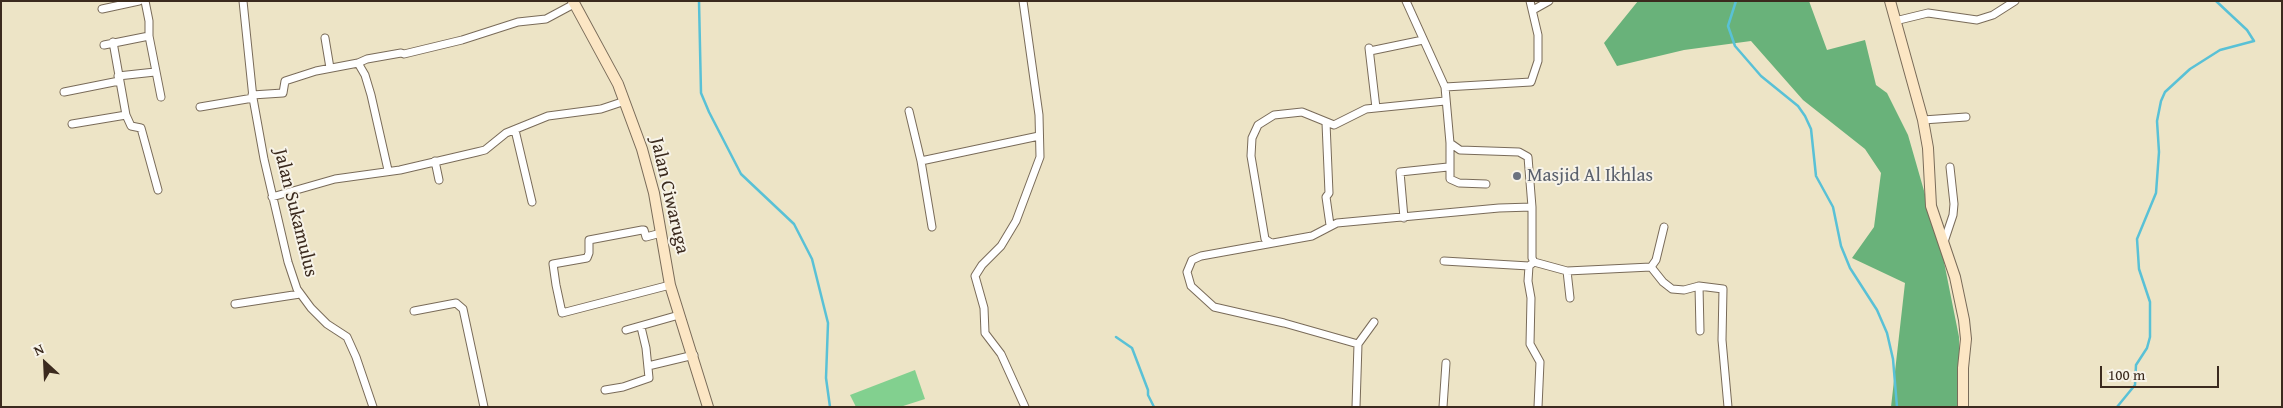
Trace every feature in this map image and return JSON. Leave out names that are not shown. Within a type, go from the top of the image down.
[{"type":"street","points":[[102,9],[139,1]]},
{"type":"street","points":[[145,1],[150,21],[149,36],[161,97]]},
{"type":"street","name":"Jalan Sukamulus","points":[[244,1],[253,97],[272,197],[288,262],[300,294],[328,324],[347,337],[373,407]]},
{"type":"street","points":[[1023,1],[1039,115],[1038,162],[1016,221],[1001,246],[982,265],[975,276],[984,308],[985,333],[1001,354],[1025,407]]},
{"type":"street","points":[[1406,1],[1445,87],[1450,143],[1448,167],[1450,179],[1455,182],[1486,184]]},
{"type":"street","points":[[1445,87],[1531,82],[1538,61],[1538,35],[1530,1]]},
{"type":"street","points":[[1533,10],[1549,1]]},
{"type":"street","points":[[1890,1],[1923,120],[1928,148],[1931,206],[1955,277],[1964,320],[1966,339],[1962,368],[1963,407]]},
{"type":"street","points":[[1895,21],[1928,12],[1977,20],[1993,15],[2015,1]]},
{"type":"street","points":[[200,107],[283,93],[285,81],[330,68],[358,63],[367,59],[404,54],[462,40],[518,22],[546,19],[574,2]]},
{"type":"street","name":"Jalan Ciwaruga","points":[[574,2],[625,100],[642,149],[654,193],[670,285],[694,355],[708,407]]},
{"type":"street","points":[[104,45],[149,36]]},
{"type":"street","points":[[326,38],[330,68]]},
{"type":"street","points":[[1376,108],[1370,49],[1424,40]]},
{"type":"street","points":[[113,42],[118,79],[126,115],[131,126],[141,128],[158,190]]},
{"type":"street","points":[[358,63],[365,75],[371,95],[388,170]]},
{"type":"street","points":[[64,92],[155,72]]},
{"type":"street","points":[[272,197],[335,179],[485,150],[506,133],[548,116],[601,108],[625,100]]},
{"type":"street","points":[[1271,243],[1265,239],[1251,156],[1252,138],[1258,125],[1274,116],[1302,112],[1334,125],[1362,110],[1446,101]]},
{"type":"street","points":[[909,111],[921,161],[932,227]]},
{"type":"street","points":[[72,124],[126,115]]},
{"type":"street","points":[[1923,120],[1966,117]]},
{"type":"street","points":[[1326,123],[1329,193],[1326,197],[1330,225]]},
{"type":"street","points":[[515,130],[532,202]]},
{"type":"street","points":[[921,161],[1039,136]]},
{"type":"street","points":[[1450,143],[1460,150],[1519,152],[1526,154],[1530,167],[1532,207],[1532,258],[1528,290],[1531,298],[1530,344],[1540,362],[1538,407]]},
{"type":"street","points":[[435,161],[439,180]]},
{"type":"street","points":[[1404,218],[1401,171],[1448,167]]},
{"type":"street","points":[[1944,242],[1953,215],[1954,204],[1950,167]]},
{"type":"street","points":[[1358,344],[1284,323],[1214,307],[1191,286],[1187,272],[1192,260],[1201,256],[1312,236],[1330,225],[1353,221],[1404,218],[1458,211],[1532,207]]},
{"type":"street","points":[[1651,267],[1656,260],[1664,227]]},
{"type":"street","points":[[661,233],[646,237],[644,230],[642,230],[589,240],[587,258],[553,264],[556,285],[562,313],[670,285]]},
{"type":"street","points":[[1444,261],[1531,264],[1567,271],[1651,267]]},
{"type":"street","points":[[1651,267],[1663,282],[1672,288],[1684,290],[1699,286],[1718,287],[1724,291],[1722,340],[1728,407]]},
{"type":"street","points":[[1567,271],[1570,298]]},
{"type":"street","points":[[1699,286],[1700,331]]},
{"type":"street","points":[[235,304],[300,294]]},
{"type":"street","points":[[414,311],[456,303],[463,309],[484,407]]},
{"type":"street","points":[[626,330],[679,315]]},
{"type":"street","points":[[1356,407],[1358,344],[1374,322]]},
{"type":"street","points":[[605,390],[623,387],[649,378],[641,327]]},
{"type":"street","points":[[648,366],[694,355]]},
{"type":"street","points":[[1442,407],[1446,363]]},
{"type":"green space","points":[[1638,1],[1809,1],[1827,50],[1865,40],[1876,85],[1887,93],[1908,135],[1943,257],[1959,337],[1961,407],[1891,407],[1905,283],[1852,258],[1874,227],[1881,173],[1865,149],[1803,100],[1751,41],[1684,50],[1617,66],[1604,43]]},
{"type":"green space","points":[[915,370],[925,399],[900,407],[856,407],[850,395]]},
{"type":"waterway","points":[[699,1],[701,93],[709,112],[741,174],[794,224],[812,259],[828,323],[826,378],[830,407]]},
{"type":"waterway","points":[[1736,1],[1728,26],[1735,46],[1761,76],[1798,106],[1811,129],[1816,176],[1833,207],[1841,246],[1850,268],[1877,310],[1887,333],[1893,359],[1897,407]]},
{"type":"waterway","points":[[2117,407],[2135,385],[2136,365],[2147,348],[2150,337],[2150,302],[2139,269],[2137,239],[2156,193],[2159,152],[2157,121],[2161,101],[2165,92],[2190,69],[2220,50],[2254,41],[2247,30],[2216,1]]},
{"type":"waterway","points":[[1116,337],[1132,348],[1154,407]]},
{"type":"place","name":"Masjid Al Ikhlas","points":[[1517,176]]}]
